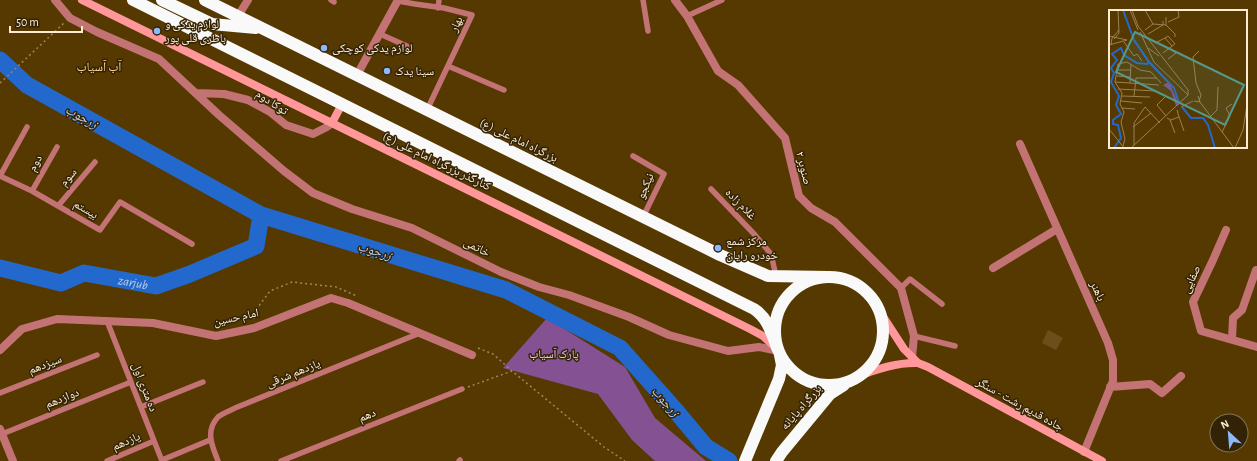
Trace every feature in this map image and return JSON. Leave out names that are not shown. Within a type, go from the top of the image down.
[{"type":"highway","points":[[133,0],[754,309],[768,324],[779,351],[790,369],[800,377],[810,381],[832,385],[845,382],[856,378],[870,366],[875,359],[880,348],[883,330],[880,312],[873,298],[860,286],[846,279],[828,277],[816,278],[803,283],[790,293],[782,303],[777,315],[775,327],[775,337],[779,351],[782,365],[779,379],[747,457]]},
{"type":"highway","points":[[162,0],[182,4],[212,24],[263,29]]},
{"type":"highway","name":"بزرگراه امام علی (ع)","points":[[205,0],[643,217],[760,273],[776,277],[828,277]]},
{"type":"highway","points":[[173,20],[182,4]]},
{"type":"highway","name":"بزرگراه پایانه","points":[[776,461],[830,394],[856,378]]},
{"type":"main road","name":"کنارگذر بزرگراه امام علی (ع)","points":[[82,0],[750,329],[766,338],[779,351]]},
{"type":"main road","points":[[332,123],[342,104]]},
{"type":"main road","points":[[880,312],[895,336],[918,363]]},
{"type":"main road","points":[[856,378],[868,372],[889,366],[918,363]]},
{"type":"main road","name":"جاده قدیم رشت - سنگر","points":[[918,363],[1102,461]]},
{"type":"street","points":[[55,0],[70,18]]},
{"type":"street","points":[[238,16],[248,0]]},
{"type":"street","points":[[357,75],[398,0]]},
{"type":"street","name":"صنوبر ۲","points":[[675,0],[687,16],[718,71],[738,85],[785,138],[798,196],[811,208],[835,222],[901,288],[914,336],[912,357]]},
{"type":"street","name":"خاتمی","points":[[70,18],[97,32],[159,59],[284,171],[313,193],[352,209],[412,228],[501,272],[539,287],[569,295],[621,314],[669,335],[728,351],[759,347],[779,351]]},
{"type":"street","name":"توکا دوم","points":[[196,93],[224,94],[248,100],[270,112],[286,125],[313,134],[332,123]]},
{"type":"street","name":"باهنر","points":[[1020,144],[1108,343],[1113,360],[1113,381],[1084,452]]},
{"type":"street","points":[[993,268],[1057,229]]},
{"type":"street","name":"صفایی","points":[[1226,230],[1214,260],[1193,302],[1201,331],[1257,347]]},
{"type":"street","points":[[1232,339],[1233,318],[1242,310],[1256,270]]},
{"type":"street","name":"امام حسین","points":[[0,350],[22,329],[57,319],[153,323],[216,336],[254,328],[330,298],[348,303],[472,355]]},
{"type":"street","points":[[1110,387],[1150,384],[1162,394],[1181,376]]},
{"type":"street","points":[[1,432],[13,461]]},
{"type":"lane","name":"بهار","points":[[398,0],[444,8],[472,15],[427,110]]},
{"type":"lane","points":[[438,8],[439,0]]},
{"type":"lane","points":[[643,0],[648,31]]},
{"type":"lane","points":[[687,16],[722,0]]},
{"type":"lane","points":[[380,34],[409,47]]},
{"type":"lane","points":[[448,66],[504,90]]},
{"type":"lane","points":[[0,176],[27,126]]},
{"type":"lane","name":"دوم","points":[[32,191],[57,147]]},
{"type":"lane","name":"نیکجو","points":[[633,156],[664,174],[643,217]]},
{"type":"lane","name":"سوم","points":[[58,206],[95,162]]},
{"type":"lane","name":"بیستم","points":[[0,176],[32,191],[100,230],[120,202],[192,244]]},
{"type":"lane","name":"غلام زاده","points":[[711,189],[771,254],[776,277]]},
{"type":"lane","points":[[901,288],[910,279],[942,304]]},
{"type":"lane","name":"ده متری اول","points":[[107,322],[162,461]]},
{"type":"lane","name":"یازدهم شرقی","points":[[210,440],[210,429],[219,417],[235,408],[420,333]]},
{"type":"lane","points":[[914,336],[955,346]]},
{"type":"lane","name":"سیزدهم","points":[[0,393],[97,356]]},
{"type":"lane","name":"دوازدهم","points":[[1,432],[131,382]]},
{"type":"lane","points":[[141,407],[203,382]]},
{"type":"lane","name":"دهم","points":[[281,461],[462,389]]},
{"type":"lane","points":[[162,461],[210,440],[218,461]]},
{"type":"lane","name":"یازدهم","points":[[107,461],[154,441]]},
{"type":"path","points":[[0,83],[70,18]]},
{"type":"path","points":[[462,389],[512,371]]},
{"type":"green space","name":"پارک آسیاب","points":[[547,318],[625,367],[655,418],[706,461],[655,461],[632,440],[598,394],[503,368]]},
{"type":"building","points":[[1048,330],[1063,338],[1056,350],[1042,343]]},
{"type":"waterway","name":"زرجوب","points":[[0,60],[27,85],[261,215],[506,290],[620,348],[706,447],[729,461]]},
{"type":"waterway","name":"zarjub","points":[[0,268],[61,283],[84,273],[156,286],[190,274],[256,246],[261,215]]},
{"type":"place","name":"لوازم یدکی و باطری قلی پور","points":[[157,31]]},
{"type":"place","name":"لوازم یدکی کوچکی","points":[[324,48]]},
{"type":"place","name":"سینا یدک","points":[[387,71]]},
{"type":"place","name":"مرکز شمع خودرو رایان","points":[[718,248]]},
{"type":"district","name":"آب آسیاب","points":[[99,66]]}]
